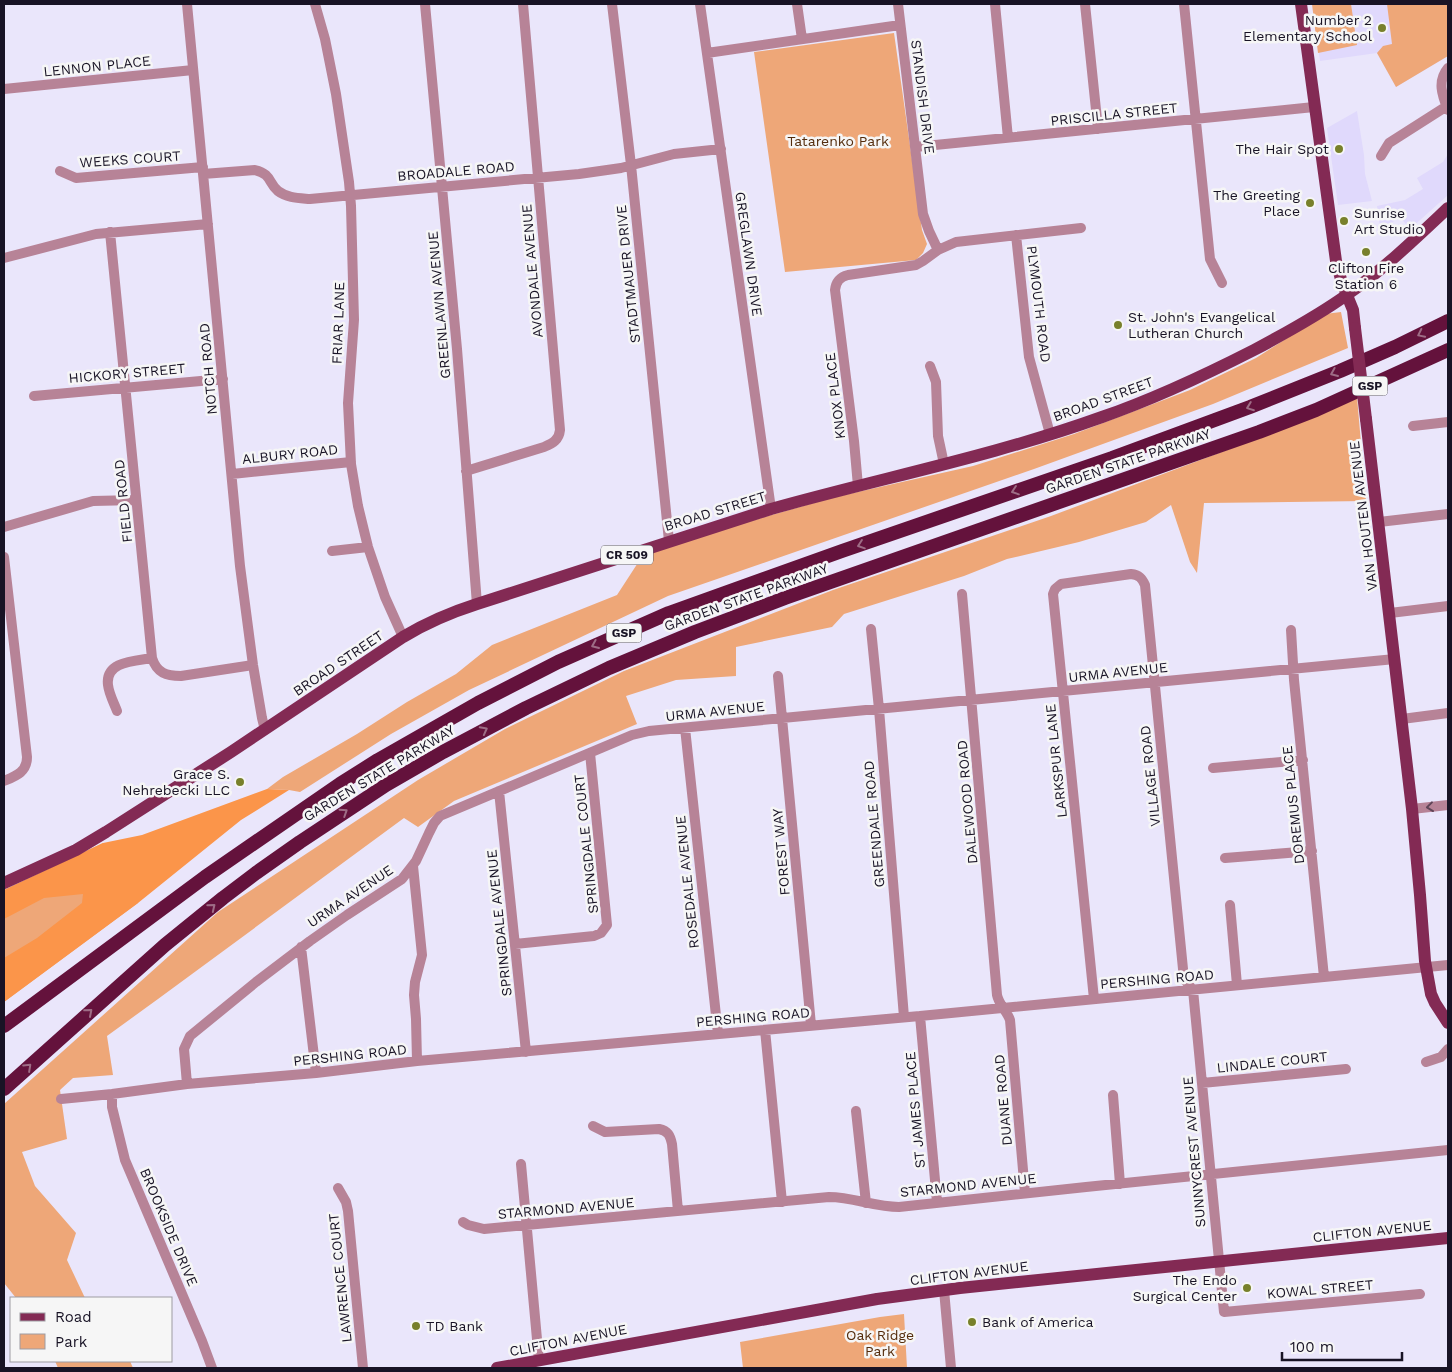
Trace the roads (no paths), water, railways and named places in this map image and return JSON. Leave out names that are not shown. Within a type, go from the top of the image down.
[{"type":"highway","name":"GARDEN STATE PARKWAY","points":[[4,1026],[205,878],[340,784],[478,703],[558,662],[669,613],[1112,458],[1250,407],[1358,363],[1448,321]]},
{"type":"highway","name":"GARDEN STATE PARKWAY","points":[[4,1089],[165,945],[256,873],[386,785],[442,752],[526,708],[608,668],[695,632],[785,598],[1259,432],[1316,410],[1448,350]]},
{"type":"main road","name":"VAN HOUTEN AVENUE","points":[[1301,4],[1336,261],[1353,310],[1402,719],[1426,967],[1430,994],[1448,1023]]},
{"type":"main road","name":"BROAD STREET","points":[[4,883],[83,846],[265,730],[403,637],[437,620],[477,604],[771,509],[913,473],[1050,434],[1120,411],[1226,364],[1278,337],[1347,295],[1407,246],[1448,208]]},
{"type":"main road","name":"CLIFTON AVENUE","points":[[497,1368],[516,1367],[539,1361],[836,1306],[944,1290],[1448,1238]]},
{"type":"street","name":"NOTCH ROAD","points":[[187,4],[240,566],[253,666],[265,730]]},
{"type":"street","name":"FRIAR LANE","points":[[316,4],[336,94],[350,194],[354,320],[348,403],[351,462],[358,506],[368,547],[385,597],[403,637]]},
{"type":"street","name":"GREENLAWN AVENUE","points":[[425,4],[457,349],[477,604]]},
{"type":"street","name":"AVONDALE AVENUE","points":[[466,471],[544,447],[553,443],[559,435],[560,424],[522,4]]},
{"type":"street","name":"STADTMAUER DRIVE","points":[[612,4],[631,165],[669,541]]},
{"type":"street","name":"GREGLAWN DRIVE","points":[[700,4],[771,509]]},
{"type":"street","points":[[798,4],[802,39]]},
{"type":"street","name":"STANDISH DRIVE","points":[[898,4],[923,214],[938,250]]},
{"type":"street","points":[[995,4],[1008,138]]},
{"type":"street","points":[[1085,4],[1098,130]]},
{"type":"street","points":[[1184,4],[1210,259],[1222,283]]},
{"type":"street","points":[[707,53],[900,25]]},
{"type":"street","points":[[1381,156],[1389,143],[1448,108],[1441,84],[1448,68]]},
{"type":"street","name":"LENNON PLACE","points":[[4,89],[193,70]]},
{"type":"street","name":"PRISCILLA STREET","points":[[916,147],[1314,108]]},
{"type":"street","name":"BROADALE ROAD","points":[[203,171],[260,171],[268,177],[278,191],[291,197],[310,198],[579,174],[631,165],[674,154],[721,148]]},
{"type":"street","name":"WEEKS COURT","points":[[60,171],[76,178],[203,171]]},
{"type":"street","points":[[4,258],[96,234],[208,224]]},
{"type":"street","name":"KNOX PLACE","points":[[858,486],[835,290],[836,284],[842,276],[916,265],[938,250],[956,242],[1081,228]]},
{"type":"street","name":"FIELD ROAD","points":[[110,232],[152,658]]},
{"type":"street","name":"PLYMOUTH ROAD","points":[[1016,235],[1029,357],[1050,434]]},
{"type":"street","points":[[930,366],[936,382],[938,436],[944,464]]},
{"type":"street","name":"HICKORY STREET","points":[[34,396],[223,378]]},
{"type":"street","points":[[1413,426],[1448,422]]},
{"type":"street","name":"ALBURY ROAD","points":[[232,474],[351,462]]},
{"type":"street","points":[[4,527],[92,501],[136,500]]},
{"type":"street","points":[[1379,522],[1448,514]]},
{"type":"street","points":[[332,552],[368,547]]},
{"type":"street","points":[[4,557],[28,762],[22,772],[4,781]]},
{"type":"street","name":"VILLAGE ROAD","points":[[1121,575],[1138,575],[1142,578],[1144,585],[1184,978],[1193,990]]},
{"type":"street","name":"LARKSPUR LANE","points":[[1094,999],[1053,592],[1060,584],[1121,575]]},
{"type":"street","name":"DALEWOOD ROAD","points":[[962,594],[997,995],[1002,1008]]},
{"type":"street","points":[[1390,613],[1448,606]]},
{"type":"street","name":"GREENDALE ROAD","points":[[871,630],[904,1017]]},
{"type":"street","name":"DOREMUS PLACE","points":[[1291,630],[1324,977]]},
{"type":"street","points":[[117,711],[108,684],[109,675],[119,664],[152,658],[159,670],[174,676],[253,666]]},
{"type":"street","name":"URMA AVENUE","points":[[187,1084],[184,1049],[190,1036],[301,947],[402,879],[413,866],[434,822],[440,816],[632,735],[649,731],[879,708],[1395,659]]},
{"type":"street","name":"FOREST WAY","points":[[778,676],[811,1025]]},
{"type":"street","points":[[1402,719],[1448,713]]},
{"type":"street","name":"ROSEDALE AVENUE","points":[[684,728],[718,1034]]},
{"type":"street","name":"SPRINGDALE COURT","points":[[515,944],[594,936],[601,933],[607,925],[590,752]]},
{"type":"street","points":[[1213,768],[1302,760]]},
{"type":"street","name":"SPRINGDALE AVENUE","points":[[499,791],[526,1052]]},
{"type":"street","points":[[1412,809],[1448,805]]},
{"type":"street","points":[[1225,858],[1312,851]]},
{"type":"street","points":[[413,866],[422,946],[414,995],[417,1061]]},
{"type":"street","points":[[1230,905],[1237,985]]},
{"type":"street","points":[[301,947],[316,1072]]},
{"type":"street","name":"PERSHING ROAD","points":[[61,1099],[187,1084],[417,1061],[920,1016],[1448,965]]},
{"type":"street","name":"SUNNYCREST AVENUE","points":[[1193,990],[1224,1312]]},
{"type":"street","name":"DUANE ROAD","points":[[1002,1008],[1008,1014],[1010,1020],[1025,1193]]},
{"type":"street","name":"ST JAMES PLACE","points":[[920,1016],[937,1202]]},
{"type":"street","points":[[765,1030],[782,1202]]},
{"type":"street","points":[[1426,1062],[1441,1058],[1448,1049]]},
{"type":"street","name":"LINDALE COURT","points":[[1202,1083],[1346,1069]]},
{"type":"street","name":"BROOKSIDE DRIVE","points":[[112,1094],[112,1107],[125,1160],[196,1325],[212,1368]]},
{"type":"street","points":[[1113,1095],[1120,1184]]},
{"type":"street","points":[[856,1110],[866,1203]]},
{"type":"street","points":[[594,1126],[605,1132],[666,1130],[672,1144],[678,1211]]},
{"type":"street","name":"STARMOND AVENUE","points":[[463,1222],[484,1229],[842,1197],[888,1207],[899,1207],[1448,1150]]},
{"type":"street","points":[[522,1164],[539,1361]]},
{"type":"street","name":"LAWRENCE COURT","points":[[338,1188],[346,1202],[348,1211],[363,1368]]},
{"type":"street","points":[[944,1290],[951,1368]]},
{"type":"street","name":"KOWAL STREET","points":[[1224,1312],[1420,1294]]},
{"type":"place","name":"Number 2 Elementary School","points":[[1382,28]]},
{"type":"place","name":"The Hair Spot","points":[[1339,149]]},
{"type":"place","name":"The Greeting Place","points":[[1310,203]]},
{"type":"place","name":"Sunrise Art Studio","points":[[1344,221]]},
{"type":"place","name":"Clifton Fire Station 6","points":[[1366,252]]},
{"type":"place","name":"St. John's Evangelical Lutheran Church","points":[[1118,325]]},
{"type":"place","name":"Grace S. Nehrebecki LLC","points":[[240,782]]},
{"type":"place","name":"The Endo Surgical Center","points":[[1247,1288]]},
{"type":"place","name":"Bank of America","points":[[972,1322]]},
{"type":"place","name":"TD Bank","points":[[416,1326]]},
{"type":"park label","name":"Tatarenko Park","points":[[838,141]]},
{"type":"park label","name":"Oak Ridge Park","points":[[880,1344]]}]
